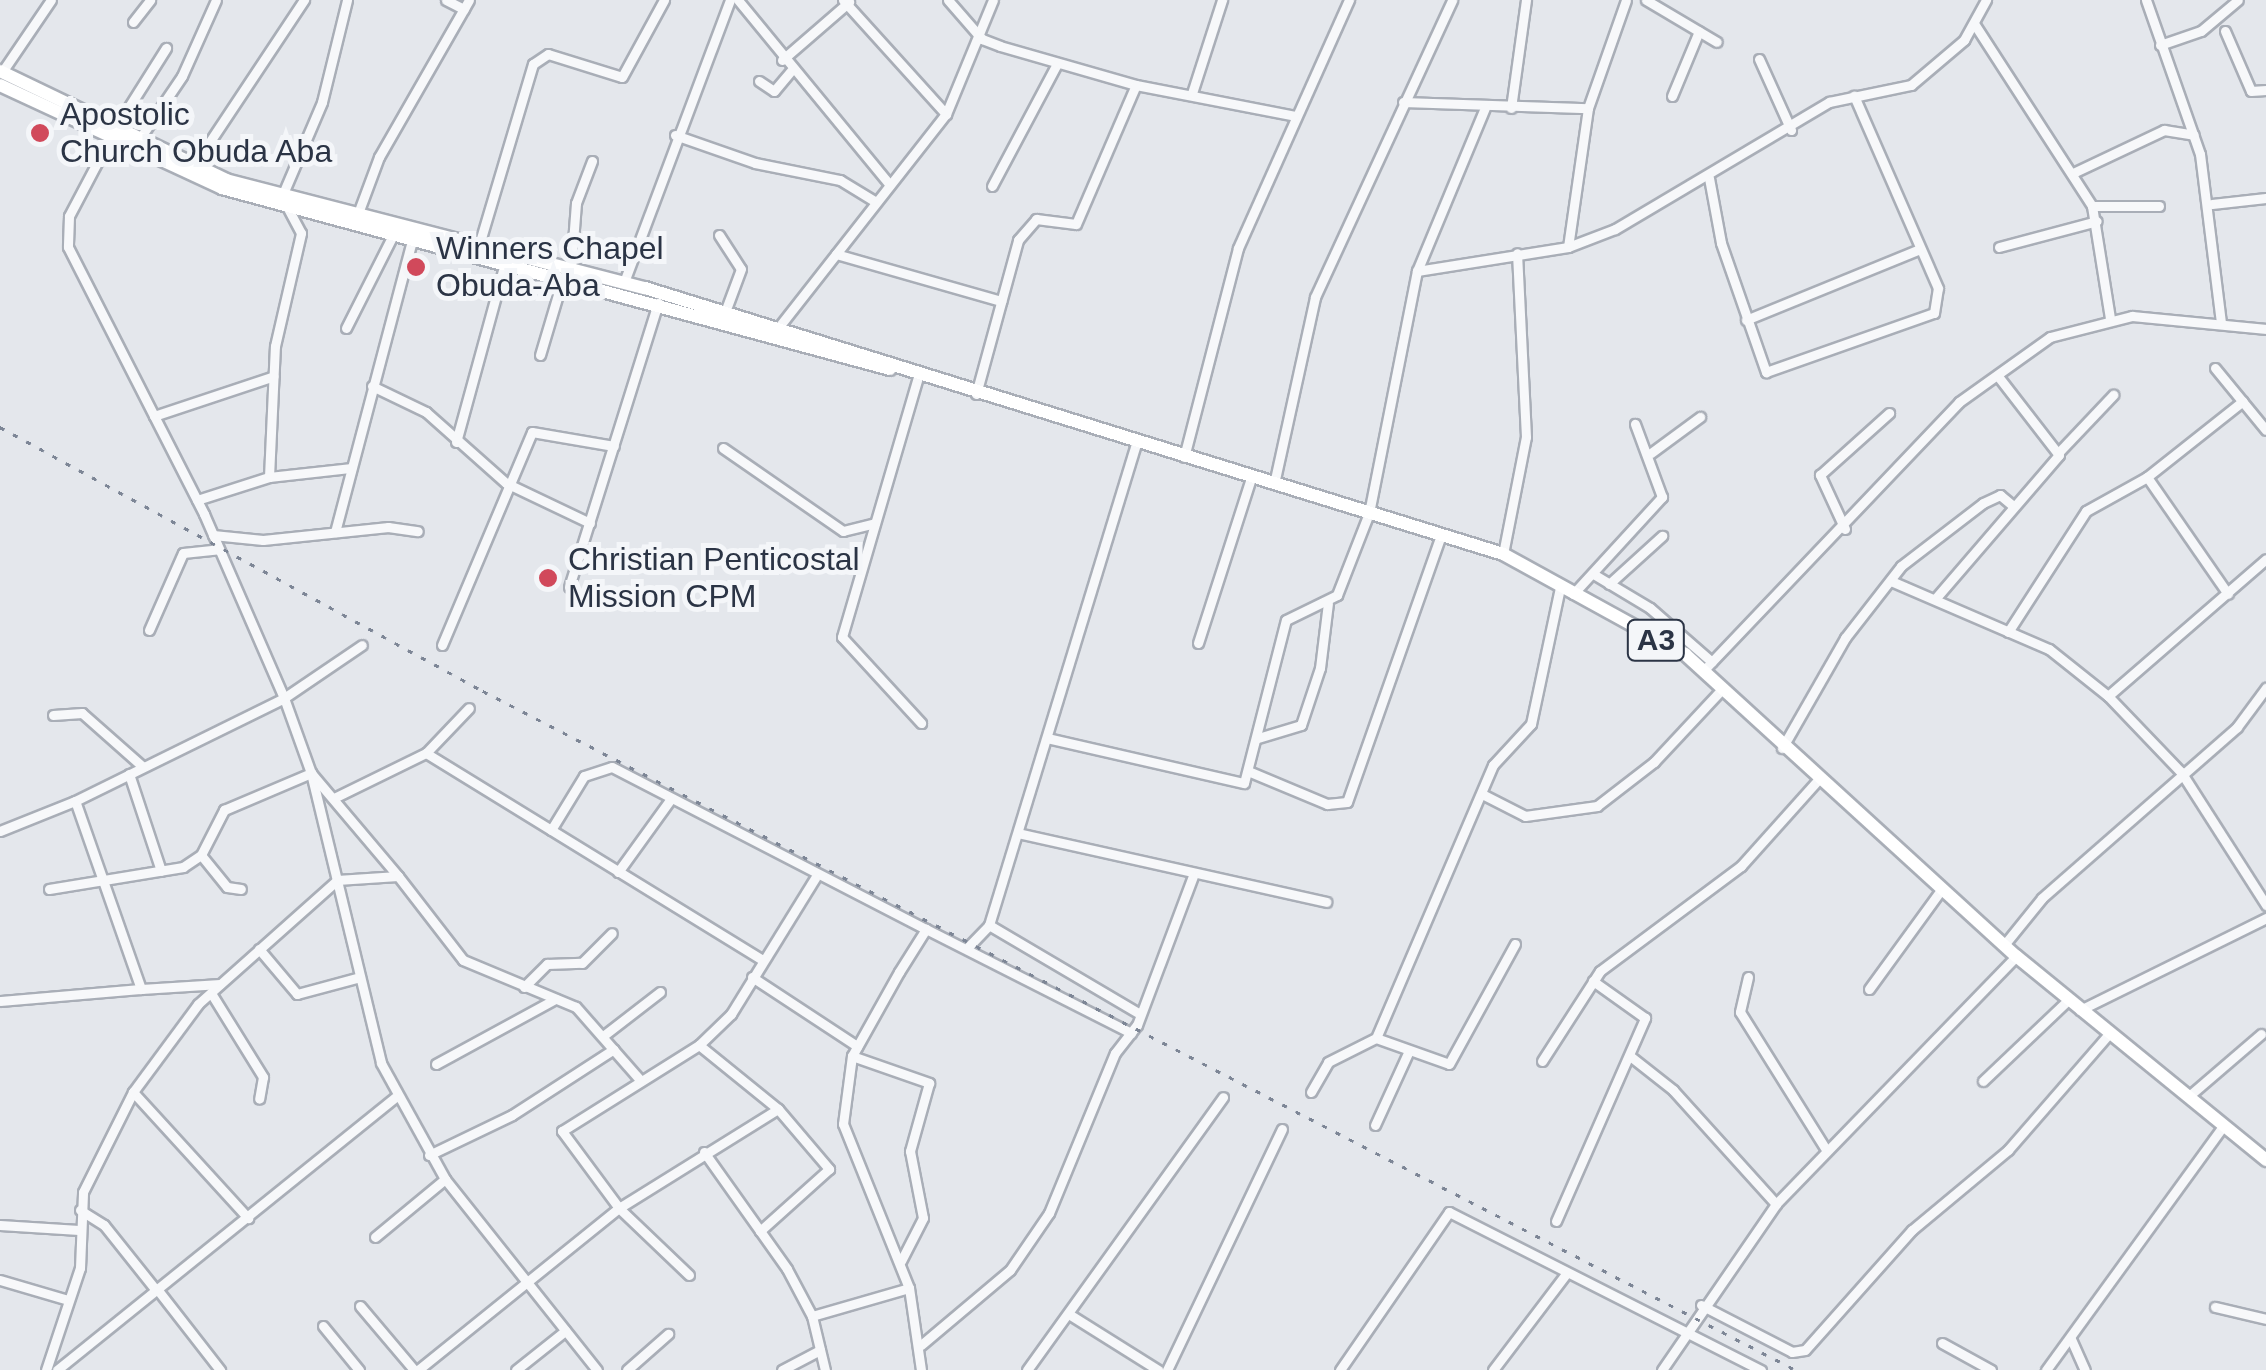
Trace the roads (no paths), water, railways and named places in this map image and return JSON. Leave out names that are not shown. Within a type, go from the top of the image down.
[{"type":"highway","name":"A3","points":[[1,76],[160,158],[284,202],[505,263],[624,282],[778,328],[918,377],[1503,554],[1708,666],[1722,690],[1782,748],[2004,946],[2224,1126],[2262,1151]]},
{"type":"highway","name":"A3","points":[[111,136],[137,142],[160,158],[284,202],[479,245],[658,303],[903,371]]},
{"type":"street","points":[[1,76],[50,0]]},
{"type":"street","points":[[134,22],[150,0]]},
{"type":"street","points":[[137,142],[182,76],[216,0]]},
{"type":"street","points":[[193,167],[304,0]]},
{"type":"street","points":[[269,477],[274,376],[300,233],[284,202],[322,102],[347,0]]},
{"type":"street","points":[[357,216],[380,157],[466,5],[446,0]]},
{"type":"street","points":[[479,245],[533,64],[548,54],[622,77],[664,0]]},
{"type":"street","points":[[624,282],[675,135],[734,0],[890,185]]},
{"type":"street","points":[[948,0],[978,36],[1057,64],[1136,85],[1295,116]]},
{"type":"street","points":[[778,328],[946,114],[992,0]]},
{"type":"street","points":[[1192,93],[1222,0]]},
{"type":"street","points":[[1184,456],[1224,288],[1295,116],[1349,0]]},
{"type":"street","points":[[1274,484],[1315,297],[1452,0]]},
{"type":"street","points":[[1511,108],[1526,0]]},
{"type":"street","points":[[1568,247],[1588,108],[1626,0]]},
{"type":"street","points":[[1646,0],[1717,42]]},
{"type":"street","points":[[1416,271],[1568,247],[1709,178],[1791,130],[1829,102],[1911,85],[1975,25],[1986,0]]},
{"type":"street","points":[[2146,0],[2194,135],[2212,204],[2221,322]]},
{"type":"street","points":[[2160,45],[2201,31],[2238,0]]},
{"type":"street","points":[[782,60],[847,1],[946,114]]},
{"type":"street","points":[[1975,25],[2092,206],[2110,319]]},
{"type":"street","points":[[1672,96],[1699,31]]},
{"type":"street","points":[[2225,31],[2252,90],[2266,90]]},
{"type":"street","points":[[166,48],[111,136],[69,216],[68,247],[213,535],[284,698],[311,773],[360,977],[395,1097],[444,1179],[597,1370]]},
{"type":"street","points":[[1760,59],[1791,130]]},
{"type":"street","points":[[992,186],[1057,64]]},
{"type":"street","points":[[759,81],[774,91],[791,71]]},
{"type":"street","points":[[976,394],[1001,302],[1030,222],[1076,224],[1136,85]]},
{"type":"street","points":[[1709,178],[1746,320],[1768,372],[1909,326],[1941,304],[1854,96]]},
{"type":"street","points":[[1403,102],[1485,108],[1588,108]]},
{"type":"street","points":[[1047,738],[1235,784],[1248,771],[1286,620],[1328,603],[1342,587],[1369,513],[1416,271],[1485,108]]},
{"type":"street","points":[[2073,173],[2164,130],[2194,135]]},
{"type":"street","points":[[675,135],[754,163],[840,180],[876,202]]},
{"type":"street","points":[[540,355],[567,273],[576,204],[592,161]]},
{"type":"street","points":[[2212,204],[2266,198]]},
{"type":"street","points":[[2092,206],[2159,206]]},
{"type":"street","points":[[1998,247],[2097,221]]},
{"type":"street","points":[[346,328],[394,235]]},
{"type":"street","points":[[719,235],[741,269],[726,312]]},
{"type":"street","points":[[335,532],[412,240]]},
{"type":"street","points":[[1746,320],[1920,249]]},
{"type":"street","points":[[836,254],[1001,302]]},
{"type":"street","points":[[1503,554],[1526,437],[1516,254]]},
{"type":"street","points":[[456,442],[505,263]]},
{"type":"street","points":[[570,587],[658,303]]},
{"type":"street","points":[[1595,576],[1708,666],[1844,529],[1944,416],[2056,334],[2110,319],[2221,322],[2266,328]]},
{"type":"street","points":[[2215,368],[2266,430]]},
{"type":"street","points":[[154,416],[274,376]]},
{"type":"street","points":[[1998,376],[2059,452]]},
{"type":"street","points":[[918,377],[843,646],[920,723]]},
{"type":"street","points":[[372,386],[415,406],[506,483],[590,523]]},
{"type":"street","points":[[1935,599],[2012,505],[2113,395]]},
{"type":"street","points":[[2008,632],[2086,511],[2147,477],[2244,400]]},
{"type":"street","points":[[1844,529],[1820,474],[1890,413]]},
{"type":"street","points":[[1651,453],[1700,417]]},
{"type":"street","points":[[1573,594],[1595,576],[1662,497],[1651,453],[1635,424]]},
{"type":"street","points":[[442,645],[506,483],[536,428],[614,446]]},
{"type":"street","points":[[969,946],[989,925],[1136,444]]},
{"type":"street","points":[[723,448],[843,531],[875,523]]},
{"type":"street","points":[[196,500],[269,477],[350,468]]},
{"type":"street","points":[[2147,477],[2228,594]]},
{"type":"street","points":[[1198,643],[1251,478]]},
{"type":"street","points":[[1782,748],[1845,638],[1890,581],[1984,503],[2000,495],[2012,505]]},
{"type":"street","points":[[213,535],[263,540],[335,532],[418,532]]},
{"type":"street","points":[[1248,771],[1327,804],[1348,802],[1441,535]]},
{"type":"street","points":[[1609,584],[1662,536]]},
{"type":"street","points":[[149,630],[183,554],[219,550]]},
{"type":"street","points":[[2108,696],[2266,559]]},
{"type":"street","points":[[1890,581],[2055,653],[2108,696],[2181,772],[2266,905]]},
{"type":"street","points":[[1312,1092],[1328,1062],[1376,1038],[1494,765],[1532,724],[1560,586]]},
{"type":"street","points":[[1258,738],[1301,725],[1320,668],[1328,603]]},
{"type":"street","points":[[0,831],[75,801],[284,698],[362,645]]},
{"type":"street","points":[[2004,946],[2042,898],[2181,772],[2238,728],[2266,688]]},
{"type":"street","points":[[1482,794],[1526,816],[1598,806],[1654,762],[1722,690]]},
{"type":"street","points":[[336,797],[426,753],[469,708]]},
{"type":"street","points":[[53,715],[82,713],[143,766]]},
{"type":"street","points":[[426,753],[761,960]]},
{"type":"street","points":[[550,830],[584,776],[602,766],[815,878],[969,946],[978,960],[1072,996],[1131,1033]]},
{"type":"street","points":[[311,773],[336,797],[463,960],[576,1007],[641,1081]]},
{"type":"street","points":[[48,889],[161,871],[201,855],[224,810],[311,773]]},
{"type":"street","points":[[128,774],[161,871]]},
{"type":"street","points":[[1542,1061],[1594,981],[1741,866],[1817,781]]},
{"type":"street","points":[[618,872],[670,800]]},
{"type":"street","points":[[75,801],[141,989]]},
{"type":"street","points":[[1018,833],[1193,876],[1326,902]]},
{"type":"street","points":[[201,855],[226,887],[241,889]]},
{"type":"street","points":[[46,1370],[80,1268],[80,1210],[95,1160],[133,1092],[211,993],[337,880],[398,876]]},
{"type":"street","points":[[921,1346],[1024,1256],[1140,1014],[1193,876]]},
{"type":"street","points":[[689,1275],[619,1208],[562,1131],[699,1044],[731,1014],[815,878]]},
{"type":"street","points":[[1869,989],[1941,890]]},
{"type":"street","points":[[2080,1010],[2266,918]]},
{"type":"street","points":[[989,925],[1140,1014]]},
{"type":"street","points":[[921,1370],[921,1346],[909,1288],[843,1124],[855,1051],[926,930]]},
{"type":"street","points":[[524,987],[547,964],[582,963],[612,933]]},
{"type":"street","points":[[1376,1038],[1440,1066],[1452,1062],[1515,944]]},
{"type":"street","points":[[259,949],[297,994],[360,977]]},
{"type":"street","points":[[1662,1370],[1701,1305],[1776,1204],[1825,1148],[2016,956]]},
{"type":"street","points":[[752,977],[855,1051],[930,1083],[910,1151],[923,1218],[900,1262]]},
{"type":"street","points":[[1748,977],[1742,1016],[1825,1148]]},
{"type":"street","points":[[1556,1221],[1646,1015],[1594,981]]},
{"type":"street","points":[[0,1001],[223,984]]},
{"type":"street","points":[[603,1036],[660,992]]},
{"type":"street","points":[[211,993],[263,1077],[259,1099]]},
{"type":"street","points":[[436,1064],[554,999]]},
{"type":"street","points":[[1982,1081],[2068,1000]]},
{"type":"street","points":[[1701,1305],[1778,1345],[1804,1350],[1912,1230],[2008,1150],[2109,1034]]},
{"type":"street","points":[[2189,1096],[2261,1034]]},
{"type":"street","points":[[699,1044],[778,1108],[830,1173],[760,1231]]},
{"type":"street","points":[[429,1154],[512,1115],[614,1049]]},
{"type":"street","points":[[1375,1125],[1408,1053]]},
{"type":"street","points":[[1630,1056],[1674,1090],[1776,1204]]},
{"type":"street","points":[[133,1092],[248,1218]]},
{"type":"street","points":[[57,1370],[395,1097]]},
{"type":"street","points":[[1027,1370],[1072,1316],[1224,1097]]},
{"type":"street","points":[[360,1306],[416,1370],[619,1208],[778,1108]]},
{"type":"street","points":[[2046,1370],[2224,1126]]},
{"type":"street","points":[[1167,1370],[1282,1129]]},
{"type":"street","points":[[704,1152],[760,1231],[812,1316],[824,1370]]},
{"type":"street","points":[[375,1237],[444,1179]]},
{"type":"street","points":[[80,1210],[104,1226],[220,1370]]},
{"type":"street","points":[[1340,1370],[1445,1214],[1542,1256],[1565,1275],[1758,1369]]},
{"type":"street","points":[[0,1224],[79,1230]]},
{"type":"street","points":[[1493,1370],[1565,1275]]},
{"type":"street","points":[[0,1280],[68,1300]]},
{"type":"street","points":[[812,1316],[909,1288]]},
{"type":"street","points":[[2215,1307],[2266,1319]]},
{"type":"street","points":[[1072,1316],[1158,1370]]},
{"type":"street","points":[[323,1326],[360,1370]]},
{"type":"street","points":[[516,1370],[565,1331]]},
{"type":"street","points":[[627,1370],[668,1334]]},
{"type":"street","points":[[2071,1340],[2086,1370]]},
{"type":"street","points":[[1942,1343],[1991,1370]]},
{"type":"street","points":[[782,1370],[820,1350]]},
{"type":"railway","points":[[0,427],[483,691],[1796,1370]]},
{"type":"place","name":"Apostolic Church Obuda Aba","points":[[40,133]]},
{"type":"place","name":"Winners Chapel Obuda-Aba","points":[[416,267]]},
{"type":"place","name":"Christian Penticostal Mission CPM","points":[[548,578]]}]
